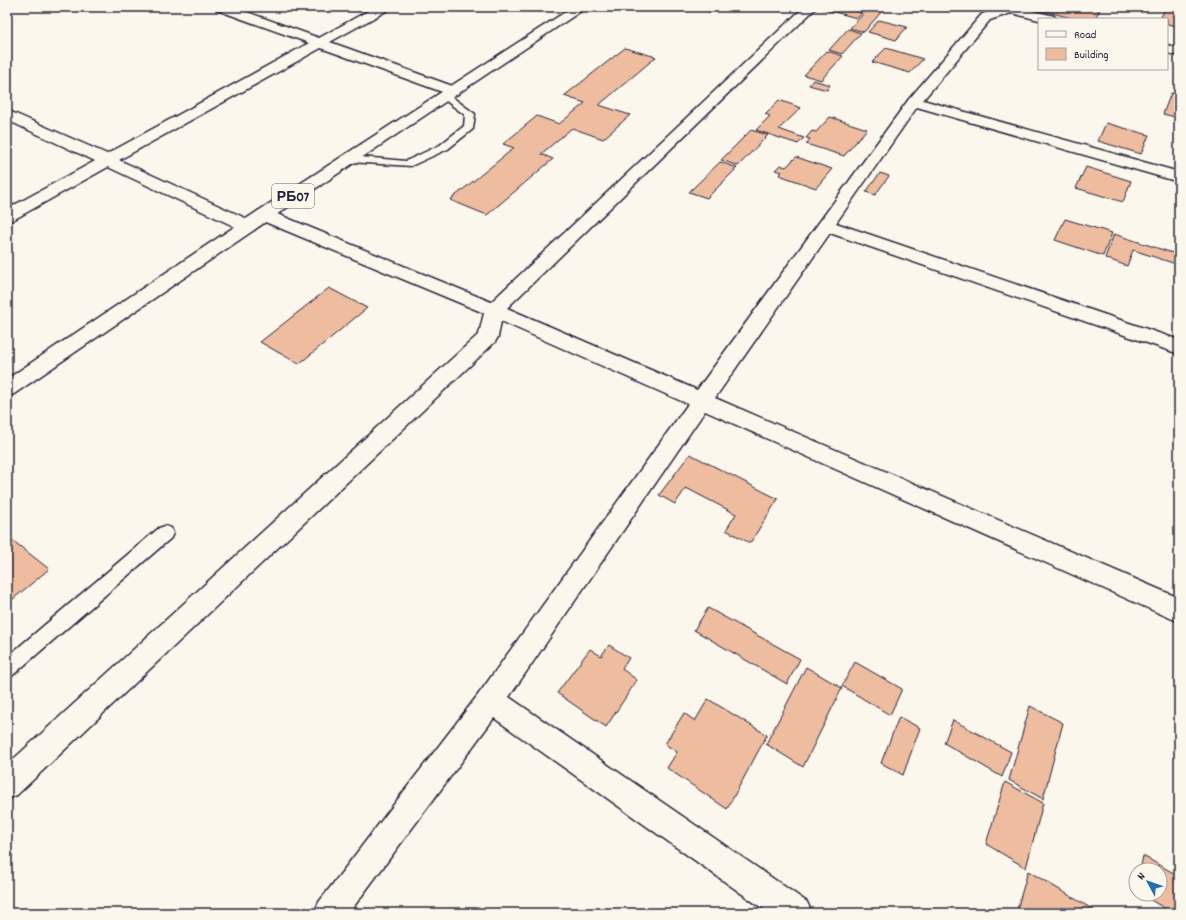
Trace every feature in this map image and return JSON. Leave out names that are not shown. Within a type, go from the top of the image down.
[{"type":"main road","points":[[221,7],[322,43],[449,94]]},
{"type":"main road","points":[[7,216],[322,43],[384,7]]},
{"type":"main road","name":"РБ07","points":[[7,389],[256,220],[581,7]]},
{"type":"main road","points":[[7,785],[488,337],[494,310],[811,7]]},
{"type":"main road","points":[[330,913],[491,700],[701,401],[914,102],[986,17],[1008,8],[1046,18]]},
{"type":"main road","points":[[1168,49],[1179,52]]},
{"type":"main road","points":[[914,102],[1179,177]]},
{"type":"main road","points":[[7,114],[107,160],[256,220],[494,310],[1179,610]]},
{"type":"main road","points":[[827,226],[1179,347]]},
{"type":"main road","points":[[491,700],[796,913]]},
{"type":"lane","points":[[350,159],[407,164],[444,147],[469,127],[470,114],[449,94]]},
{"type":"lane","points":[[7,669],[165,533]]},
{"type":"building","points":[[692,7],[717,7],[710,12]]},
{"type":"building","points":[[841,7],[862,13],[857,18],[819,8]]},
{"type":"building","points":[[1039,7],[1095,7],[1093,8],[1100,10],[1095,18],[1071,18],[1037,9]]},
{"type":"building","points":[[1166,7],[1179,9],[1179,22],[1177,26],[1168,24],[1168,18],[1160,18]]},
{"type":"building","points":[[869,8],[882,11],[864,32],[850,28]]},
{"type":"building","points":[[879,20],[907,27],[896,40],[868,32]]},
{"type":"building","points":[[848,29],[861,33],[842,54],[829,50]]},
{"type":"building","points":[[625,48],[656,57],[599,105],[630,115],[603,139],[572,128],[541,154],[553,159],[487,215],[450,200],[514,148],[503,144],[537,116],[559,124],[585,103],[564,96]]},
{"type":"building","points":[[886,48],[923,59],[910,73],[872,62]]},
{"type":"building","points":[[827,51],[843,56],[821,80],[804,75]]},
{"type":"building","points":[[813,80],[830,85],[827,90],[809,85]]},
{"type":"building","points":[[1171,93],[1179,95],[1179,118],[1163,114]]},
{"type":"building","points":[[779,100],[801,108],[779,129],[804,138],[798,144],[756,130],[770,116],[765,114]]},
{"type":"building","points":[[830,117],[867,129],[844,156],[806,144],[810,139],[806,138],[812,131],[816,132]]},
{"type":"building","points":[[1106,123],[1149,135],[1141,154],[1098,141]]},
{"type":"building","points":[[751,130],[768,135],[738,166],[721,160]]},
{"type":"building","points":[[796,157],[832,169],[816,188],[779,175],[782,172],[775,170],[780,165],[786,167]]},
{"type":"building","points":[[720,162],[737,168],[707,198],[689,192]]},
{"type":"building","points":[[1086,167],[1131,181],[1123,202],[1076,188]]},
{"type":"building","points":[[880,173],[889,176],[875,195],[866,192]]},
{"type":"building","points":[[1065,219],[1112,233],[1103,256],[1055,240]]},
{"type":"building","points":[[1114,234],[1179,255],[1179,265],[1133,250],[1127,266],[1105,258]]},
{"type":"building","points":[[329,288],[367,308],[299,364],[260,342]]},
{"type":"building","points":[[690,454],[778,499],[750,543],[726,530],[736,514],[686,488],[675,504],[659,495]]},
{"type":"building","points":[[7,536],[49,569],[7,604]]},
{"type":"building","points":[[708,608],[800,659],[787,684],[694,630]]},
{"type":"building","points":[[609,645],[629,658],[622,669],[637,680],[606,727],[557,693],[590,649],[601,656]]},
{"type":"building","points":[[855,662],[902,689],[890,715],[842,686]]},
{"type":"building","points":[[806,667],[842,688],[803,767],[766,744]]},
{"type":"building","points":[[708,699],[767,735],[727,809],[667,768],[677,752],[665,744],[684,713],[695,721]]},
{"type":"building","points":[[1030,706],[1063,723],[1043,799],[1009,780]]},
{"type":"building","points":[[899,717],[920,728],[903,775],[881,763]]},
{"type":"building","points":[[953,720],[1011,752],[1002,777],[944,743]]},
{"type":"building","points":[[1005,782],[1043,803],[1026,868],[986,844]]},
{"type":"building","points":[[1143,856],[1154,862],[1142,862]]},
{"type":"building","points":[[1168,870],[1179,876],[1179,913],[1173,913],[1154,902],[1168,902]]},
{"type":"building","points":[[1028,871],[1099,913],[1016,913]]}]
